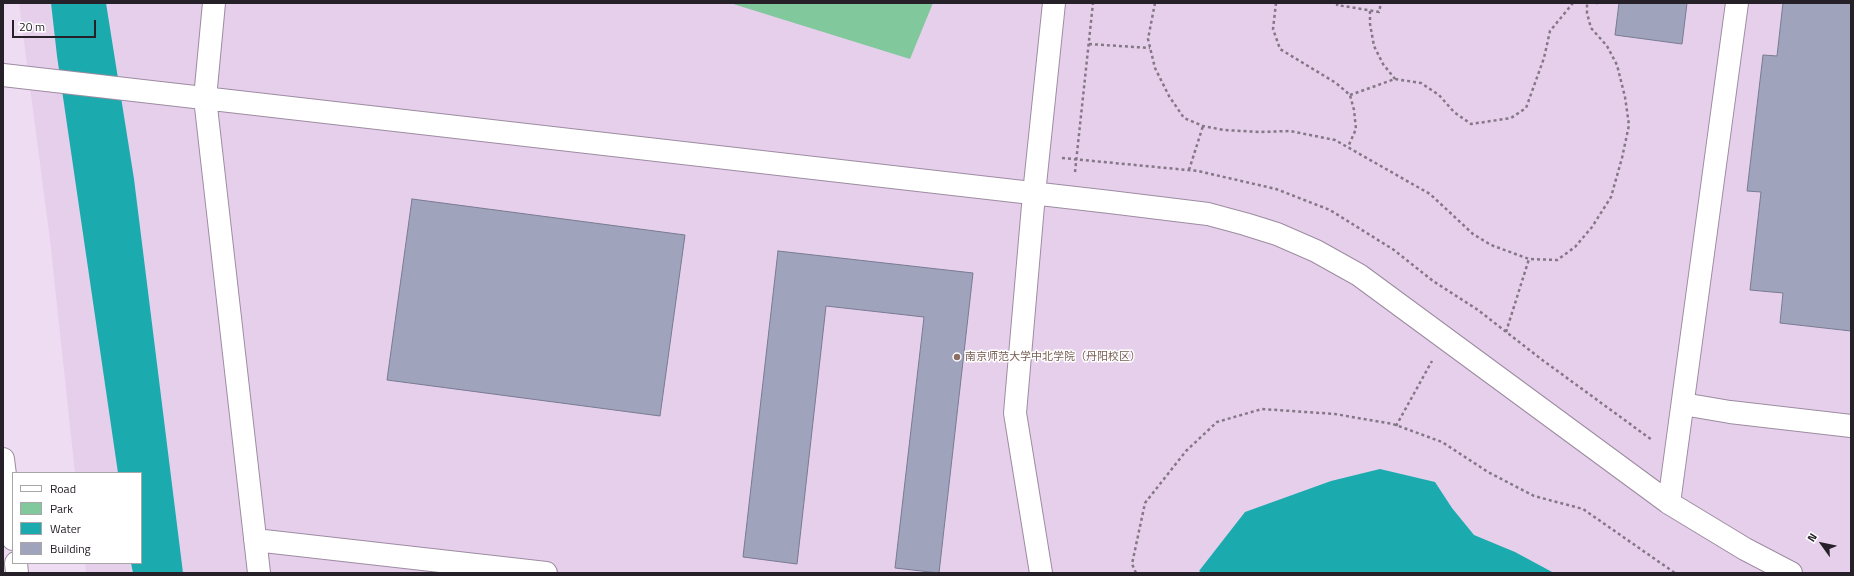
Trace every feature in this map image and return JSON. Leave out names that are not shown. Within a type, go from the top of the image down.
[{"type":"street","points":[[214,3],[205,98],[259,573]]},
{"type":"street","points":[[1041,573],[1015,413],[1034,194],[1054,3]]},
{"type":"street","points":[[1670,503],[1737,3]]},
{"type":"street","points":[[3,75],[1208,214],[1277,234],[1316,251],[1359,275],[1670,503],[1745,548],[1791,573]]},
{"type":"street","points":[[1683,404],[1730,412],[1851,426]]},
{"type":"street","points":[[3,460],[12,531]]},
{"type":"street","points":[[255,540],[546,573]]},
{"type":"path","points":[[1073,199],[1093,3]]},
{"type":"path","points":[[1155,3],[1148,39],[1155,68],[1169,96],[1184,118],[1203,126],[1224,130],[1260,132],[1290,131],[1336,140],[1430,194],[1473,234],[1491,245],[1529,259],[1557,260],[1575,247],[1592,227],[1611,197],[1629,126],[1625,97],[1617,65],[1607,46],[1591,28],[1586,13],[1587,3]]},
{"type":"path","points":[[1276,3],[1273,29],[1280,48],[1336,83],[1350,95],[1354,110],[1356,129],[1348,147]]},
{"type":"path","points":[[1338,3],[1337,5],[1379,12],[1381,3]]},
{"type":"path","points":[[1350,95],[1395,79],[1421,83],[1439,95],[1454,112],[1471,124],[1512,118],[1526,108],[1540,70],[1550,31],[1573,3]]},
{"type":"path","points":[[1370,11],[1370,24],[1374,46],[1383,64],[1395,79]]},
{"type":"path","points":[[1089,44],[1150,48]]},
{"type":"path","points":[[1189,170],[1203,126]]},
{"type":"path","points":[[1506,332],[1529,259]]},
{"type":"path","points":[[1396,426],[1445,338]]},
{"type":"path","points":[[1136,573],[1132,564],[1145,503],[1186,451],[1217,422],[1262,409],[1335,414],[1396,426],[1442,442],[1488,472],[1534,496],[1583,509],[1675,573]]},
{"type":"shaded area","name":"南京师范大学中北学院（丹阳校区）","points":[[19,3],[1851,3],[1851,573],[86,573],[85,564],[142,564],[142,472],[75,472],[50,240]]},
{"type":"green space","points":[[730,3],[933,3],[910,59]]},
{"type":"water","points":[[51,3],[106,3],[134,179],[183,573],[133,573],[131,564],[142,564],[142,472],[118,472],[57,56]]},
{"type":"water","points":[[1380,469],[1435,482],[1452,508],[1474,535],[1515,552],[1554,573],[1202,573],[1199,571],[1245,512],[1331,481]]},
{"type":"building","points":[[1619,3],[1687,3],[1682,44],[1615,35]]},
{"type":"building","points":[[1783,3],[1851,3],[1851,331],[1780,323],[1783,293],[1750,290],[1761,192],[1747,191],[1763,55],[1777,56]]},
{"type":"building","points":[[412,199],[685,235],[660,416],[387,380]]},
{"type":"building","points":[[778,251],[973,273],[939,573],[895,568],[924,317],[826,306],[797,564],[743,557]]},
{"type":"place","name":"南京师范大学中北学院（丹阳校区）","points":[[957,357]]}]
